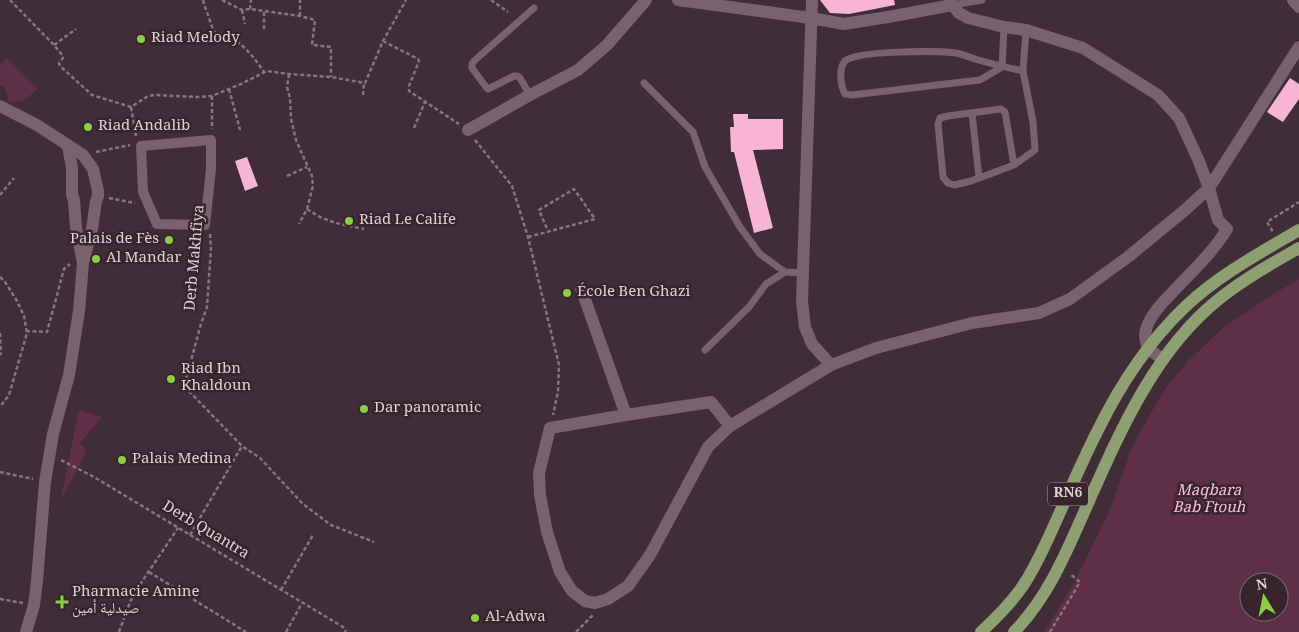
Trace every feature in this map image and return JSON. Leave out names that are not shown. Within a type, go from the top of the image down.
[{"type":"main road","name":"RN6","points":[[981,632],[998,616],[1020,590],[1037,562],[1098,429],[1123,385],[1148,349],[1186,306],[1208,288],[1241,265],[1299,230]]},
{"type":"main road","name":"RN6","points":[[1014,632],[1038,603],[1056,574],[1138,396],[1163,359],[1198,318],[1218,299],[1249,277],[1299,248]]},
{"type":"street","points":[[468,130],[578,70],[607,45],[646,0]]},
{"type":"street","points":[[678,0],[844,24],[886,18],[951,2],[958,12],[968,18],[1004,27],[1026,30],[1083,48],[1158,95],[1179,118],[1198,159],[1218,220],[1227,229],[1219,242],[1151,317],[1145,332],[1148,349],[1163,359]]},
{"type":"street","points":[[812,0],[802,301],[805,328],[812,344],[831,365]]},
{"type":"street","points":[[1292,0],[1299,7]]},
{"type":"street","points":[[730,426],[711,402],[550,428],[539,473],[540,496],[547,532],[560,572],[572,591],[585,601],[595,603],[608,600],[628,586],[650,555],[708,447],[730,426],[831,365],[876,348],[972,322],[1039,313],[1070,300],[1128,257],[1209,188],[1299,47]]},
{"type":"street","points":[[0,106],[37,125],[76,150],[92,169],[98,191],[92,229],[83,263],[79,311],[69,375],[49,455],[45,482],[38,581],[34,605],[26,632]]},
{"type":"street","points":[[211,140],[211,169],[205,225],[157,224],[142,192],[141,146],[162,144],[211,140]]},
{"type":"street","points":[[68,146],[72,168],[76,228],[83,263]]},
{"type":"street","points":[[96,186],[93,182],[83,180],[74,185],[73,195],[77,204],[82,206],[92,204],[96,200]]},
{"type":"street","points":[[581,288],[626,415]]},
{"type":"lane","points":[[951,2],[982,0]]},
{"type":"lane","points":[[530,95],[517,76],[488,89],[472,68],[472,64],[534,8]]},
{"type":"lane","points":[[1002,67],[1004,27]]},
{"type":"lane","points":[[1014,165],[1005,112],[1001,110],[948,116],[940,118],[938,124],[943,177],[948,183],[954,185],[1014,165],[1035,150],[1035,138],[1023,71],[1026,30]]},
{"type":"lane","points":[[1002,67],[980,80],[852,95],[845,94],[843,91],[840,76],[846,60],[874,54],[901,52],[956,53],[1002,67],[1023,71]]},
{"type":"lane","points":[[644,83],[693,132],[706,167],[754,248],[785,272],[803,273]]},
{"type":"lane","points":[[972,113],[979,178]]},
{"type":"lane","points":[[705,350],[749,307],[766,284],[785,272]]},
{"type":"path","points":[[10,0],[64,57],[59,62],[60,66],[92,95],[131,107]]},
{"type":"path","points":[[204,0],[214,32],[222,34],[243,46],[264,72]]},
{"type":"path","points":[[222,0],[242,10],[250,9],[315,20],[312,45],[331,48],[331,77]]},
{"type":"path","points":[[250,0],[250,9]]},
{"type":"path","points":[[300,0],[300,16]]},
{"type":"path","points":[[363,95],[364,83],[406,0]]},
{"type":"path","points":[[492,0],[508,12]]},
{"type":"path","points":[[242,10],[245,24]]},
{"type":"path","points":[[264,11],[264,29]]},
{"type":"path","points":[[54,45],[76,30]]},
{"type":"path","points":[[384,41],[419,62],[409,86],[409,92],[468,130],[512,186],[528,237],[558,365],[558,392],[550,428]]},
{"type":"path","points":[[131,107],[154,94],[212,96],[264,72],[331,77],[364,83]]},
{"type":"path","points":[[289,74],[288,87],[291,120],[296,140],[312,176],[313,186],[307,209],[299,224]]},
{"type":"path","points":[[229,89],[240,130]]},
{"type":"path","points":[[212,96],[213,136]]},
{"type":"path","points":[[414,128],[425,102]]},
{"type":"path","points":[[131,107],[137,144]]},
{"type":"path","points":[[287,176],[307,167]]},
{"type":"path","points":[[0,195],[14,178]]},
{"type":"path","points":[[528,237],[595,219],[574,189],[539,210],[548,231]]},
{"type":"path","points":[[307,209],[328,222],[364,229]]},
{"type":"path","name":"Derb Makhfiya","points":[[210,230],[211,248],[207,307],[184,386],[242,446]]},
{"type":"path","points":[[26,331],[47,332],[64,269],[71,263],[83,263]]},
{"type":"path","points":[[0,407],[9,395],[27,333],[24,316],[17,301],[1,278]]},
{"type":"path","points":[[0,333],[0,354]]},
{"type":"path","points":[[190,535],[242,446],[260,458],[303,504],[331,525],[374,542]]},
{"type":"path","name":"Derb Quantra","points":[[49,455],[94,477],[343,627],[346,632]]},
{"type":"path","points":[[0,472],[45,482]]},
{"type":"path","points":[[119,632],[137,589],[178,528]]},
{"type":"path","points":[[281,590],[313,536]]},
{"type":"path","points":[[149,572],[246,632]]},
{"type":"path","points":[[1050,632],[1080,582],[1070,574]]},
{"type":"path","points":[[0,599],[34,605]]},
{"type":"path","points":[[286,632],[302,603]]},
{"type":"green space","points":[[7,58],[38,89],[23,101],[9,102],[5,88],[0,85],[0,64]]},
{"type":"green space","name":"Maqbara Bab Ftouh","points":[[1299,279],[1299,632],[1044,632],[1073,585],[1110,510],[1132,447],[1164,390],[1189,360],[1225,326]]},
{"type":"green space","points":[[79,410],[102,417],[80,443],[87,451],[60,502]]},
{"type":"building","points":[[820,0],[894,0],[895,5],[849,14],[830,13]]},
{"type":"building","points":[[1290,78],[1299,84],[1299,99],[1283,122],[1267,112]]},
{"type":"building","points":[[733,114],[748,114],[748,119],[783,119],[783,149],[753,150],[773,228],[754,233],[734,152],[731,152],[730,127],[734,127]]},
{"type":"building","points":[[247,157],[258,186],[245,191],[235,161]]},
{"type":"place","name":"Riad Melody","points":[[141,39]]},
{"type":"place","name":"Riad Andalib","points":[[88,127]]},
{"type":"place","name":"Riad Le Calife","points":[[349,221]]},
{"type":"place","name":"Palais de Fès","points":[[169,240]]},
{"type":"place","name":"Al Mandar","points":[[96,259]]},
{"type":"place","name":"École Ben Ghazi","points":[[567,293]]},
{"type":"place","name":"Riad Ibn Khaldoun","points":[[171,379]]},
{"type":"place","name":"Dar panoramic","points":[[364,409]]},
{"type":"place","name":"Palais Medina","points":[[122,460]]},
{"type":"place","name":"Pharmacie Amine صيدلية أمين","points":[[62,602]]},
{"type":"place","name":"Al-Adwa","points":[[475,618]]}]
